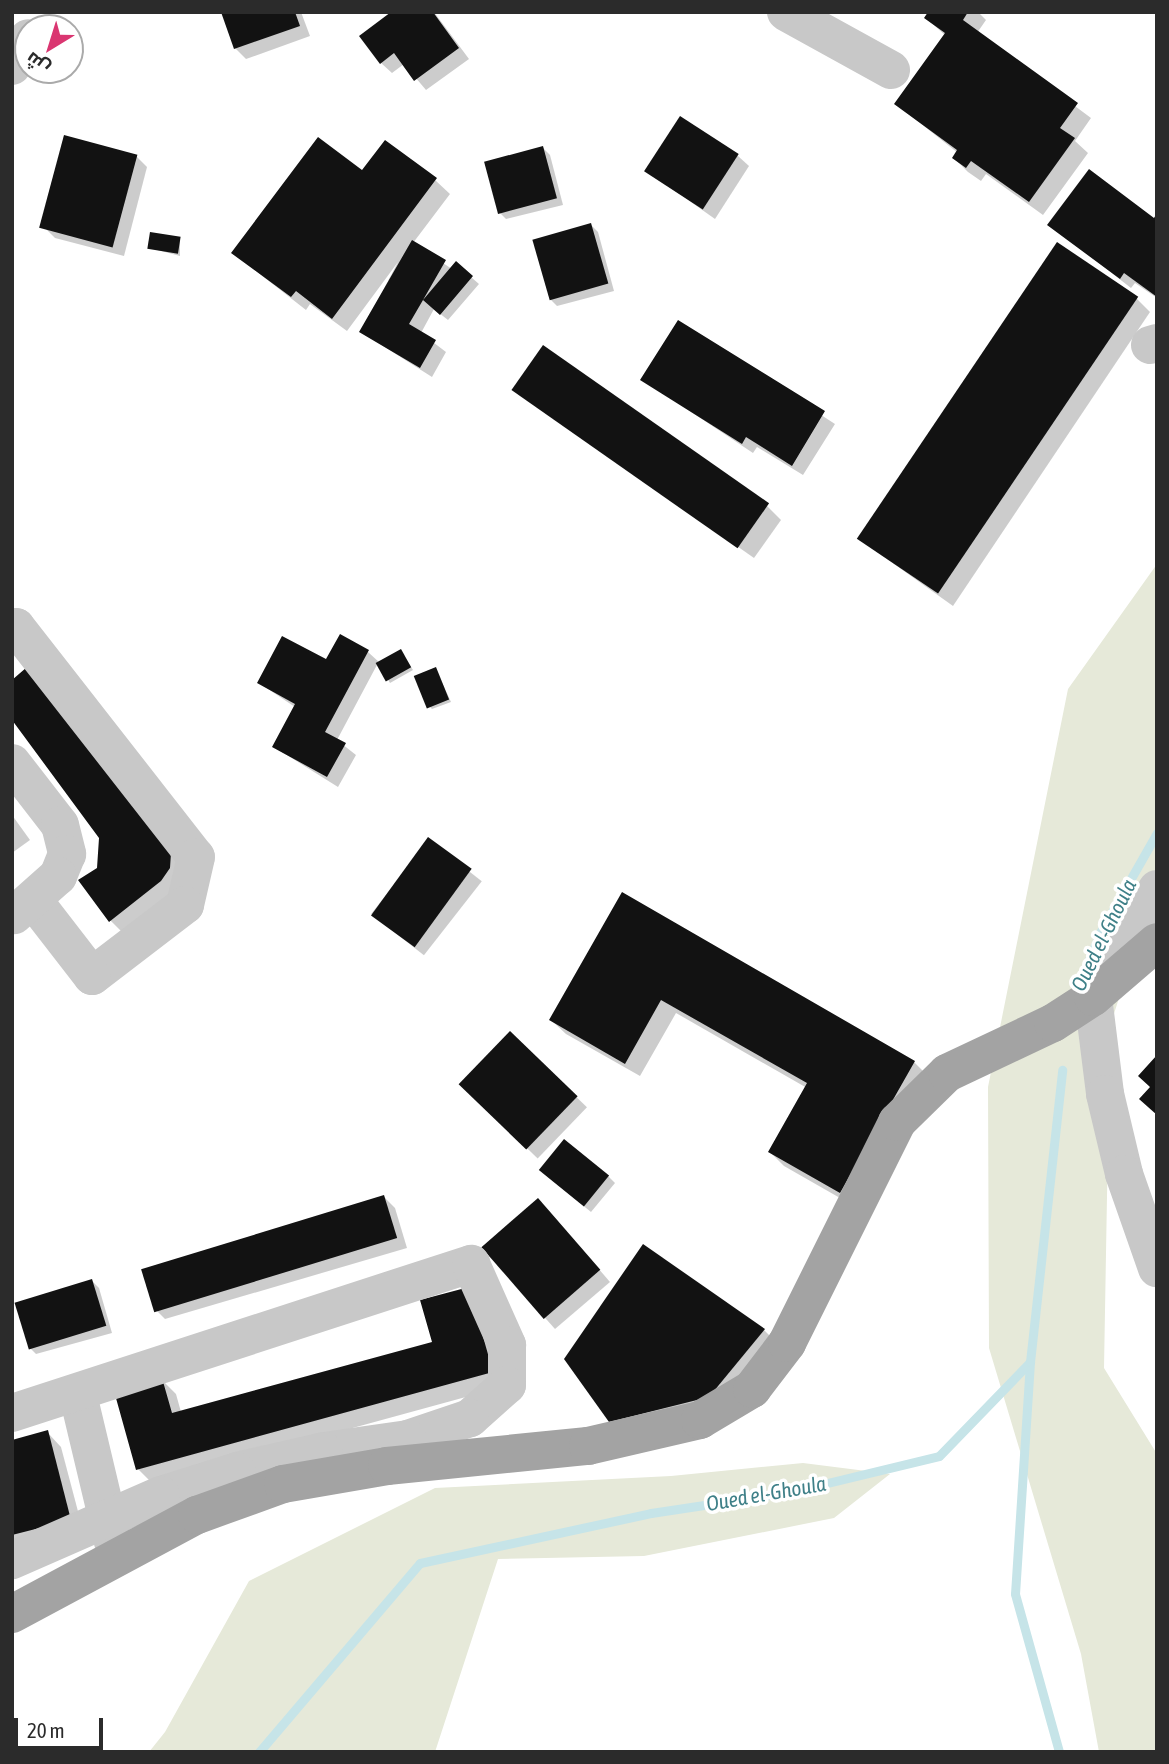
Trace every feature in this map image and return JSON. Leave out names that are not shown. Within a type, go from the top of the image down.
[{"type":"main road","points":[[12,1614],[197,1515],[283,1484],[387,1466],[588,1446],[700,1420],[752,1389],[788,1343],[897,1122],[947,1073],[1053,1023],[1093,997],[1157,942]]},
{"type":"street","points":[[786,12],[891,69]]},
{"type":"street","points":[[12,630],[16,627],[196,857],[185,905],[92,976],[23,909],[58,876],[68,854],[60,825],[12,763]]},
{"type":"street","points":[[1157,889],[1093,997],[1105,1094],[1124,1174],[1157,1268]]},
{"type":"street","points":[[12,1413],[78,1395],[471,1264],[507,1345],[507,1385],[470,1418],[408,1439],[324,1451],[237,1471],[105,1519],[12,1560]]},
{"type":"street","points":[[78,1395],[105,1519],[118,1557]]},
{"type":"green space","points":[[1157,564],[1157,881],[1110,1026],[1104,1368],[1157,1454],[1157,1752],[1099,1752],[1081,1654],[989,1348],[988,1087],[1068,689]]},
{"type":"green space","points":[[803,1463],[890,1474],[834,1518],[644,1556],[498,1559],[435,1752],[149,1752],[165,1732],[249,1581],[435,1488],[671,1476]]},
{"type":"building","points":[[221,12],[295,12],[300,26],[234,49]]},
{"type":"building","points":[[391,12],[433,12],[459,48],[414,81],[394,53],[380,64],[359,36]]},
{"type":"building","points":[[928,12],[968,12],[963,20],[1078,103],[1060,128],[1075,138],[1029,202],[971,161],[966,168],[952,158],[957,150],[894,104],[945,33],[924,18]]},
{"type":"building","points":[[680,116],[739,154],[703,209],[644,171]]},
{"type":"building","points":[[64,135],[137,155],[113,247],[39,228]]},
{"type":"building","points":[[318,137],[362,170],[385,140],[437,178],[332,319],[296,291],[291,297],[231,253]]},
{"type":"building","points":[[543,146],[557,198],[498,214],[484,162]]},
{"type":"building","points":[[1089,169],[1154,218],[1157,213],[1157,297],[1124,273],[1120,279],[1047,225]]},
{"type":"building","points":[[591,223],[608,284],[550,300],[532,240]]},
{"type":"building","points":[[150,232],[181,237],[178,254],[147,249]]},
{"type":"building","points":[[412,240],[446,260],[409,324],[436,340],[420,368],[359,332]]},
{"type":"building","points":[[1057,242],[1138,297],[938,594],[857,539]]},
{"type":"building","points":[[456,261],[473,276],[440,315],[423,300]]},
{"type":"building","points":[[678,320],[825,411],[792,466],[746,437],[742,444],[640,380]]},
{"type":"building","points":[[543,345],[769,503],[738,548],[511,390]]},
{"type":"building","points":[[340,634],[369,650],[325,732],[346,743],[327,777],[272,747],[295,704],[257,683],[282,636],[326,659]]},
{"type":"building","points":[[401,649],[411,667],[386,681],[376,663]]},
{"type":"building","points":[[34,661],[171,853],[170,868],[161,881],[109,922],[78,880],[97,868],[99,838],[12,720],[12,680]]},
{"type":"building","points":[[436,667],[449,699],[427,708],[414,676]]},
{"type":"building","points":[[428,837],[472,869],[415,947],[371,915]]},
{"type":"building","points":[[622,892],[915,1061],[840,1193],[768,1152],[807,1083],[661,1000],[625,1064],[549,1020]]},
{"type":"building","points":[[510,1031],[578,1096],[526,1150],[459,1084]]},
{"type":"building","points":[[1157,1055],[1157,1115],[1139,1099],[1150,1087],[1138,1076]]},
{"type":"building","points":[[564,1139],[609,1176],[584,1207],[539,1170]]},
{"type":"building","points":[[384,1195],[397,1238],[154,1312],[141,1269]]},
{"type":"building","points":[[538,1198],[600,1270],[544,1319],[481,1247]]},
{"type":"building","points":[[643,1244],[765,1329],[709,1397],[609,1422],[564,1359]]},
{"type":"building","points":[[92,1279],[106,1326],[29,1350],[15,1303]]},
{"type":"building","points":[[469,1287],[493,1372],[136,1470],[114,1391],[162,1378],[172,1413],[432,1342],[420,1300]]},
{"type":"building","points":[[48,1430],[71,1520],[12,1535],[12,1440]]},
{"type":"waterway","name":"Oued el-Ghoula","points":[[1075,993],[1101,931],[1157,833]]},
{"type":"waterway","name":"Oued el-Ghoula","points":[[259,1752],[420,1563],[651,1513],[790,1492],[939,1456],[1030,1362],[1062,1070]]},
{"type":"waterway","points":[[1030,1362],[1015,1594],[1059,1752]]}]
